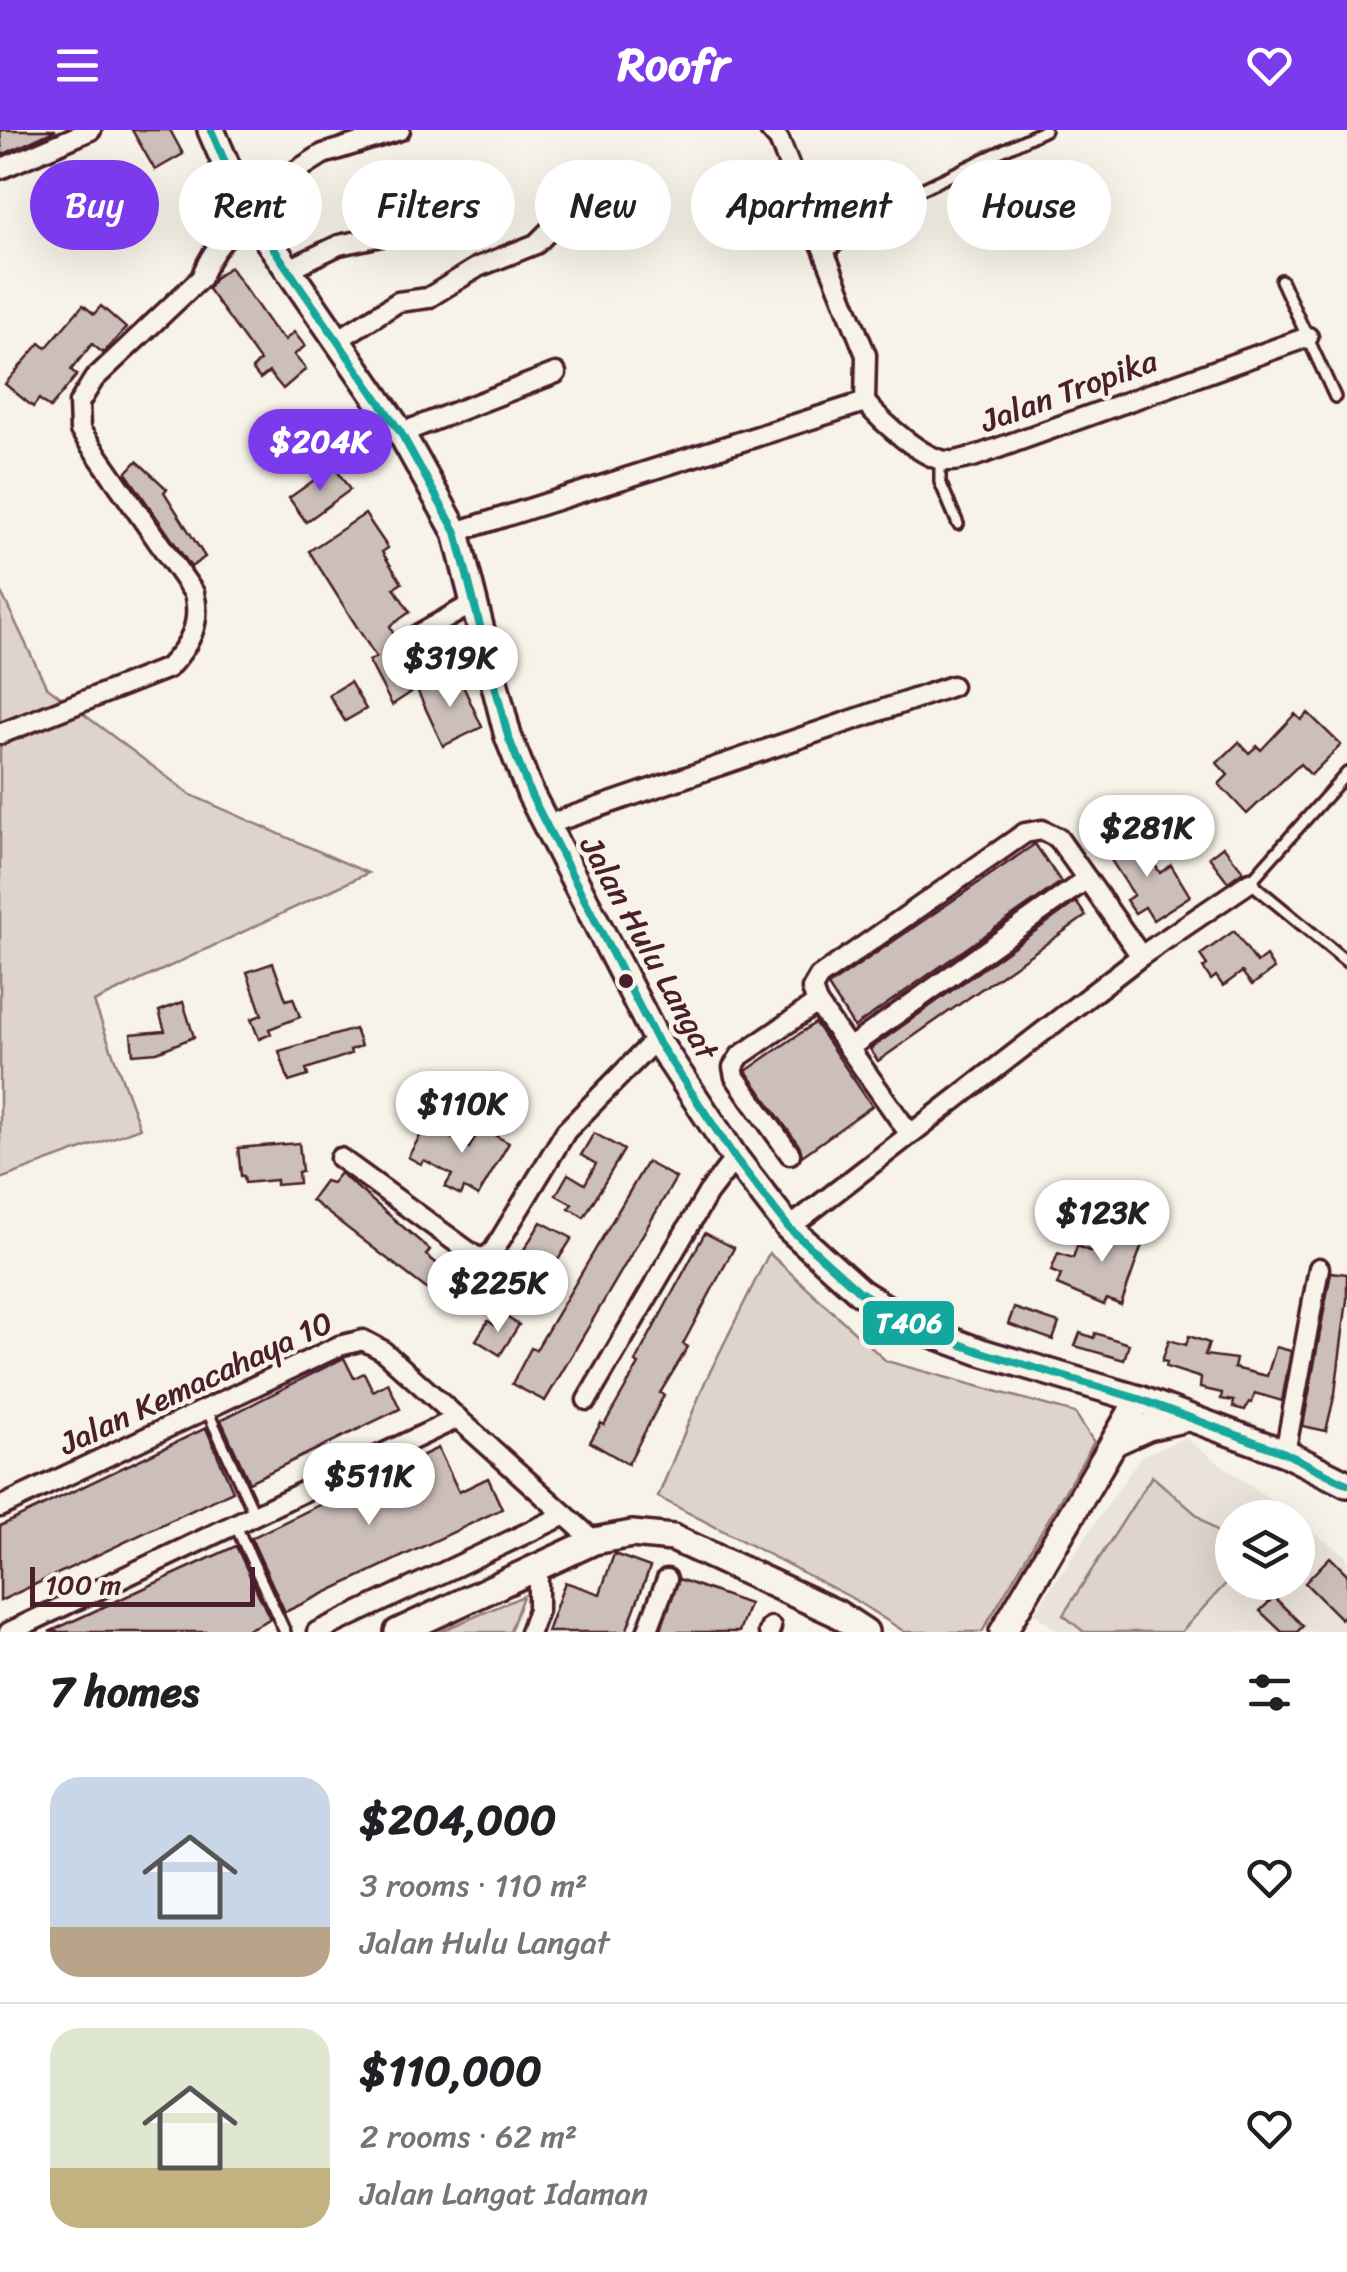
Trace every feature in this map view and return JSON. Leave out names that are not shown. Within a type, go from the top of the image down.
[{"type":"main road","name":"Jalan Hulu Langat","points":[[212,130],[225,160]]},
{"type":"main road","name":"Jalan Hulu Langat","points":[[274,250],[401,433],[456,532],[508,736],[546,826],[656,1039],[735,1158],[789,1228],[860,1292],[919,1329],[1139,1400],[1285,1453],[1347,1484]]},
{"type":"main road","points":[[1003,1632],[1139,1400]]},
{"type":"main road","points":[[1115,1442],[1148,1427],[1187,1418]]},
{"type":"main road","points":[[398,1632],[594,1541],[632,1534],[673,1538],[836,1613],[866,1632]]},
{"type":"street","points":[[0,169],[91,130]]},
{"type":"street","points":[[315,160],[400,130]]},
{"type":"street","points":[[770,130],[778,140],[866,355],[864,402],[930,457],[940,459]]},
{"type":"street","points":[[336,341],[398,302],[428,298],[478,268],[535,244]]},
{"type":"street","points":[[288,270],[342,246]]},
{"type":"street","points":[[0,734],[168,668],[184,650],[198,610],[194,593],[80,430],[79,403],[94,379],[200,278],[214,250]]},
{"type":"street","name":"Jalan Tropika","points":[[940,459],[950,462],[973,457],[1308,338]]},
{"type":"street","points":[[401,433],[556,373]]},
{"type":"street","points":[[456,532],[864,402]]},
{"type":"street","points":[[419,634],[472,604]]},
{"type":"street","points":[[546,826],[952,686]]},
{"type":"street","points":[[909,1132],[817,1003],[812,989],[819,977],[1025,833],[1042,830],[1058,838],[1140,956]]},
{"type":"street","points":[[849,1048],[1088,879]]},
{"type":"street","points":[[789,1228],[1140,956],[1250,882]]},
{"type":"street","points":[[790,1154],[735,1076],[733,1067],[740,1056],[817,1003]]},
{"type":"street","points":[[340,1158],[475,1256],[485,1258],[494,1250],[566,1131],[656,1039]]},
{"type":"street","points":[[587,1400],[708,1193],[735,1158]]},
{"type":"street","points":[[1285,1453],[1318,1268]]},
{"type":"street","name":"Jalan Kemacahaya 10","points":[[0,1507],[339,1346],[363,1340],[382,1350],[458,1418]]},
{"type":"street","points":[[9,1632],[458,1418],[594,1541]]},
{"type":"street","points":[[317,1632],[565,1515]]},
{"type":"street","points":[[530,1632],[538,1610],[538,1567]]},
{"type":"street","points":[[647,1632],[667,1579]]},
{"type":"lane","points":[[825,254],[905,198],[1045,130]]},
{"type":"lane","points":[[1282,280],[1335,396]]},
{"type":"lane","points":[[940,459],[940,482],[958,524]]},
{"type":"lane","points":[[1347,774],[1250,882],[1347,962]]},
{"type":"lane","points":[[207,1410],[256,1515]]},
{"type":"lane","points":[[236,1524],[286,1632]]},
{"type":"shaded area","points":[[0,590],[46,686],[191,795],[368,873],[94,1002],[140,1128],[0,1179]]},
{"type":"shaded area","points":[[769,1253],[886,1361],[1075,1413],[1094,1442],[982,1632],[905,1632],[850,1597],[658,1497],[705,1382]]},
{"type":"shaded area","points":[[1185,1438],[1270,1500],[1215,1500],[1215,1600],[1315,1600],[1315,1533],[1347,1557],[1347,1632],[1059,1632],[1034,1613],[1141,1456]]},
{"type":"shaded area","points":[[1152,1476],[1215,1530],[1215,1595],[1181,1632],[1084,1632],[1063,1615]]},
{"type":"shaded area","points":[[523,1596],[510,1632],[439,1632]]},
{"type":"building","points":[[0,130],[56,130],[2,155]]},
{"type":"building","points":[[132,130],[170,130],[183,154],[159,168],[159,160],[149,160]]},
{"type":"building","points":[[230,267],[273,328],[285,340],[294,332],[305,346],[294,355],[306,369],[283,389],[269,372],[260,379],[252,369],[260,361],[208,289]]},
{"type":"building","points":[[83,305],[94,314],[101,306],[126,328],[103,353],[92,344],[71,370],[77,375],[50,408],[39,399],[33,407],[5,384],[40,343],[46,348]]},
{"type":"building","points":[[137,461],[167,489],[164,492],[205,557],[191,567],[126,473]]},
{"type":"building","points":[[334,466],[350,490],[306,522],[289,498]]},
{"type":"building","points":[[365,514],[388,548],[382,552],[402,583],[394,588],[410,612],[390,626],[416,689],[392,705],[369,661],[376,657],[309,551]]},
{"type":"building","points":[[457,673],[482,727],[443,746],[418,692]]},
{"type":"building","points":[[350,682],[366,709],[345,721],[329,695]]},
{"type":"building","points":[[1308,713],[1341,745],[1311,775],[1300,764],[1247,814],[1219,784],[1228,775],[1217,763],[1239,742],[1249,753],[1257,746],[1261,750],[1295,714],[1301,720]]},
{"type":"building","points":[[1138,838],[1160,873],[1171,865],[1190,896],[1153,920],[1145,907],[1135,913],[1126,900],[1134,895],[1105,851],[1121,841],[1125,847]]},
{"type":"building","points":[[1035,844],[1061,882],[854,1027],[828,986]]},
{"type":"building","points":[[1223,846],[1243,871],[1228,882],[1209,857]]},
{"type":"building","points":[[1076,902],[1086,916],[878,1061],[870,1049]]},
{"type":"building","points":[[1234,931],[1257,963],[1266,956],[1274,969],[1252,985],[1242,972],[1223,986],[1216,976],[1211,980],[1203,968],[1207,965],[1200,955]]},
{"type":"building","points":[[273,963],[286,1000],[293,998],[300,1017],[269,1029],[271,1034],[259,1039],[251,1019],[262,1015],[247,972]]},
{"type":"building","points":[[183,1002],[194,1037],[157,1052],[133,1054],[131,1034],[165,1031],[159,1011]]},
{"type":"building","points":[[815,1023],[872,1106],[802,1156],[800,1147],[746,1071]]},
{"type":"building","points":[[355,1029],[361,1046],[350,1050],[351,1054],[306,1069],[308,1076],[289,1082],[279,1051]]},
{"type":"building","points":[[485,1119],[500,1127],[496,1136],[509,1143],[478,1196],[464,1188],[461,1195],[445,1187],[452,1175],[424,1160],[421,1164],[408,1157],[427,1124],[469,1148]]},
{"type":"building","points":[[594,1133],[624,1150],[584,1217],[556,1195],[568,1174],[585,1184],[596,1164],[581,1155]]},
{"type":"building","points":[[299,1143],[299,1183],[245,1183],[238,1148]]},
{"type":"building","points":[[647,1162],[676,1178],[545,1401],[512,1384]]},
{"type":"building","points":[[340,1173],[430,1250],[426,1255],[466,1286],[450,1307],[311,1200],[325,1181],[332,1183]]},
{"type":"building","points":[[1104,1219],[1146,1233],[1121,1305],[1106,1299],[1104,1305],[1057,1285],[1061,1275],[1051,1271],[1058,1253],[1073,1258],[1077,1246],[1092,1252]]},
{"type":"building","points":[[541,1222],[572,1238],[532,1301],[506,1279]]},
{"type":"building","points":[[705,1233],[734,1248],[683,1344],[688,1347],[660,1393],[664,1395],[628,1464],[590,1442],[639,1364],[635,1362]]},
{"type":"building","points":[[1331,1272],[1347,1274],[1347,1300],[1326,1431],[1303,1426]]},
{"type":"building","points":[[1014,1308],[1059,1323],[1053,1340],[1008,1324]]},
{"type":"building","points":[[503,1315],[519,1325],[500,1355],[476,1340],[488,1321],[496,1326]]},
{"type":"building","points":[[1080,1333],[1094,1338],[1095,1333],[1129,1344],[1124,1360],[1075,1346]]},
{"type":"building","points":[[1189,1336],[1209,1343],[1205,1355],[1236,1359],[1234,1368],[1267,1376],[1276,1347],[1291,1351],[1282,1401],[1255,1393],[1245,1410],[1233,1407],[1234,1401],[1221,1399],[1222,1393],[1200,1388],[1201,1378],[1166,1367],[1167,1362],[1162,1361],[1169,1340],[1186,1345]]},
{"type":"building","points":[[344,1358],[354,1378],[364,1373],[373,1391],[388,1383],[400,1409],[249,1482],[221,1420]]},
{"type":"building","points":[[206,1428],[233,1491],[0,1601],[0,1526]]},
{"type":"building","points":[[438,1448],[459,1492],[488,1478],[502,1509],[285,1612],[251,1538]]},
{"type":"building","points":[[236,1546],[270,1619],[243,1632],[49,1632]]},
{"type":"building","points":[[614,1554],[650,1567],[626,1632],[547,1632],[565,1582],[600,1594]]},
{"type":"building","points":[[1330,1557],[1347,1574],[1347,1613],[1341,1619],[1315,1593],[1315,1573]]},
{"type":"building","points":[[679,1579],[749,1604],[739,1632],[660,1632]]},
{"type":"building","points":[[1271,1600],[1277,1600],[1303,1626],[1297,1632],[1282,1632],[1260,1611]]},
{"type":"transit line","name":"T406","points":[[211,130],[243,204],[401,433],[456,532],[508,736],[531,795],[656,1039],[735,1158],[789,1228],[860,1292],[919,1329],[981,1352],[1139,1399],[1285,1453],[1347,1484]]}]
